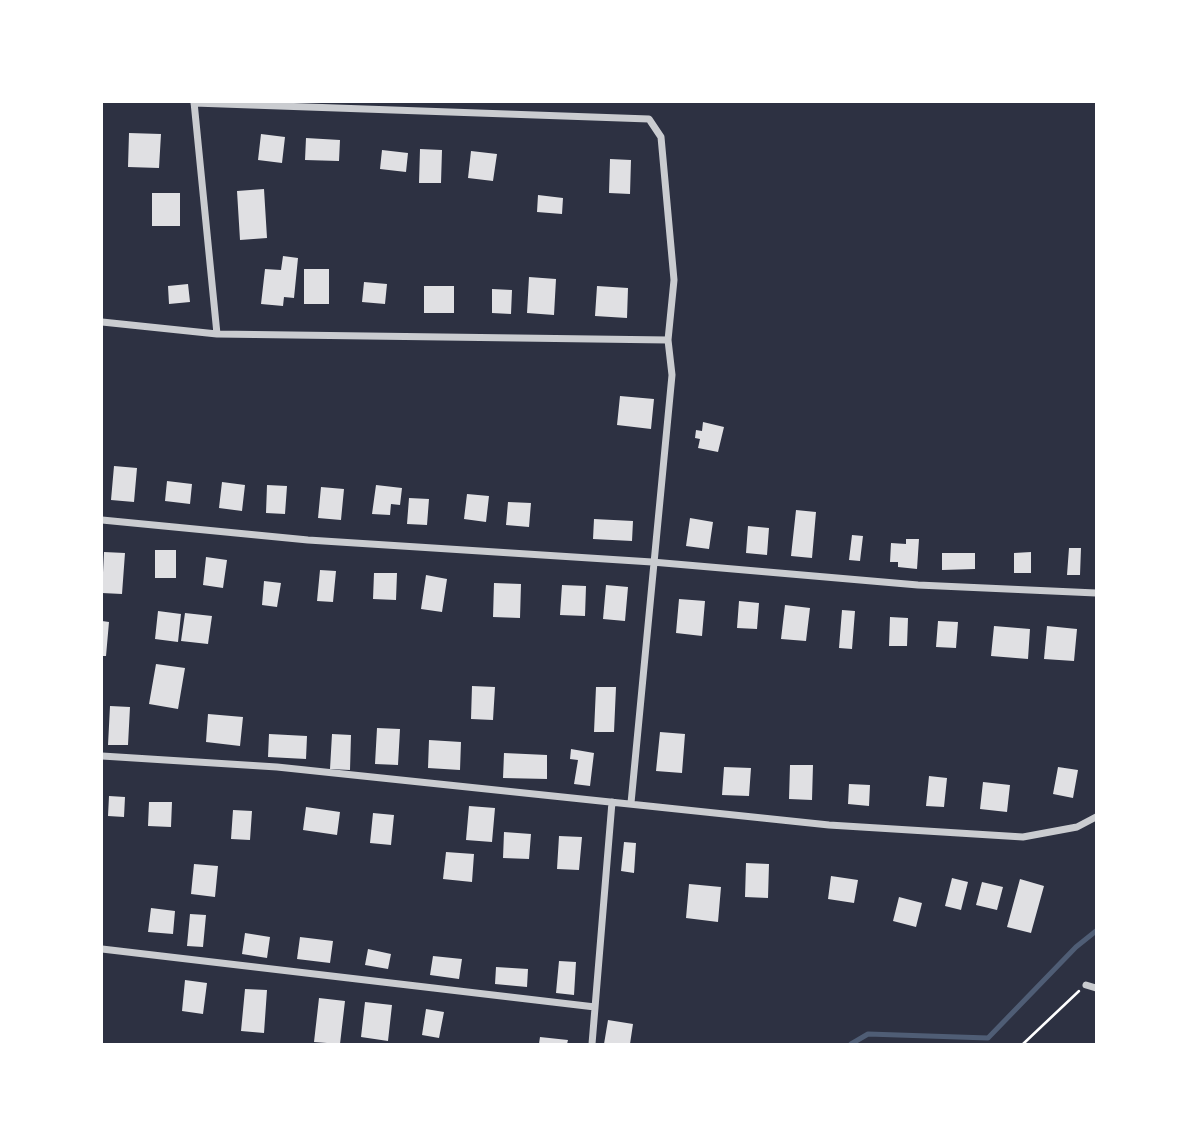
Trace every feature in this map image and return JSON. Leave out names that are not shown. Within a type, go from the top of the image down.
[{"type":"street","points":[[217,334],[194,102],[649,120],[661,137],[668,203],[674,280],[668,340],[672,375],[631,803]]},
{"type":"street","points":[[102,322],[217,334],[668,340]]},
{"type":"street","points":[[102,520],[307,540],[652,562],[918,585],[1097,593]]},
{"type":"street","points":[[102,756],[277,768],[829,824],[1023,837],[1077,827],[1097,817]]},
{"type":"street","points":[[592,1045],[612,802]]},
{"type":"street","points":[[102,949],[595,1007]]},
{"type":"street","points":[[1086,985],[1097,988]]},
{"type":"path","points":[[1023,1045],[1086,985]]},
{"type":"building","points":[[129,133],[161,134],[159,168],[128,167]]},
{"type":"building","points":[[261,134],[285,137],[282,163],[258,160]]},
{"type":"building","points":[[306,138],[340,140],[339,161],[305,160]]},
{"type":"building","points":[[420,149],[442,150],[441,183],[419,183]]},
{"type":"building","points":[[382,150],[408,153],[406,172],[380,169]]},
{"type":"building","points":[[471,151],[497,154],[493,181],[468,178]]},
{"type":"building","points":[[610,159],[631,160],[630,194],[609,193]]},
{"type":"building","points":[[264,189],[267,238],[240,240],[237,191]]},
{"type":"building","points":[[152,193],[180,193],[180,226],[152,226]]},
{"type":"building","points":[[538,195],[563,198],[562,214],[537,212]]},
{"type":"building","points":[[283,256],[298,258],[294,298],[284,297],[283,306],[261,304],[265,269],[281,270]]},
{"type":"building","points":[[304,269],[329,269],[329,304],[304,304]]},
{"type":"building","points":[[529,277],[556,279],[554,315],[527,313]]},
{"type":"building","points":[[364,282],[387,284],[385,304],[362,302]]},
{"type":"building","points":[[188,284],[190,302],[169,304],[168,286]]},
{"type":"building","points":[[424,286],[454,286],[454,313],[424,313]]},
{"type":"building","points":[[597,286],[628,288],[627,318],[595,316]]},
{"type":"building","points":[[492,289],[512,290],[511,314],[492,313]]},
{"type":"building","points":[[620,396],[654,399],[651,429],[617,425]]},
{"type":"building","points":[[703,422],[724,427],[718,452],[698,448],[700,439],[695,438],[696,430],[702,431]]},
{"type":"building","points":[[114,466],[137,468],[134,502],[111,500]]},
{"type":"building","points":[[167,481],[192,484],[190,504],[165,501]]},
{"type":"building","points":[[222,482],[245,485],[242,511],[219,508]]},
{"type":"building","points":[[267,485],[287,486],[285,514],[266,513]]},
{"type":"building","points":[[376,485],[402,488],[400,505],[391,504],[390,515],[372,514]]},
{"type":"building","points":[[321,487],[344,489],[341,520],[318,518]]},
{"type":"building","points":[[467,494],[489,496],[486,522],[464,519]]},
{"type":"building","points":[[409,498],[429,499],[427,525],[407,524]]},
{"type":"building","points":[[508,502],[531,503],[529,527],[506,525]]},
{"type":"building","points":[[796,510],[816,512],[812,558],[791,556]]},
{"type":"building","points":[[690,518],[713,522],[709,549],[686,546]]},
{"type":"building","points":[[594,519],[633,521],[632,541],[593,539]]},
{"type":"building","points":[[748,526],[769,528],[767,555],[746,553]]},
{"type":"building","points":[[852,535],[863,536],[860,561],[849,560]]},
{"type":"building","points":[[906,539],[919,539],[917,569],[898,567],[898,562],[890,562],[891,543],[906,544]]},
{"type":"building","points":[[1069,548],[1081,548],[1080,575],[1067,575]]},
{"type":"building","points":[[155,550],[176,550],[176,578],[155,578]]},
{"type":"building","points":[[104,552],[125,553],[122,594],[102,593]]},
{"type":"building","points":[[1031,552],[1031,573],[1014,573],[1014,553]]},
{"type":"building","points":[[942,553],[975,553],[975,569],[942,570]]},
{"type":"building","points":[[206,557],[227,560],[223,588],[203,585]]},
{"type":"building","points":[[320,570],[336,571],[333,602],[317,601]]},
{"type":"building","points":[[374,573],[397,573],[396,600],[373,599]]},
{"type":"building","points":[[426,575],[447,579],[442,612],[421,609]]},
{"type":"building","points":[[264,581],[281,583],[277,607],[262,605]]},
{"type":"building","points":[[494,583],[521,584],[520,618],[493,617]]},
{"type":"building","points":[[562,585],[586,586],[585,616],[560,615]]},
{"type":"building","points":[[606,585],[628,587],[625,621],[603,619]]},
{"type":"building","points":[[679,599],[705,601],[702,636],[676,633]]},
{"type":"building","points":[[739,601],[759,603],[757,629],[737,628]]},
{"type":"building","points":[[785,605],[810,608],[806,641],[781,639]]},
{"type":"building","points":[[842,610],[855,611],[852,649],[839,648]]},
{"type":"building","points":[[158,611],[181,614],[178,642],[155,639]]},
{"type":"building","points":[[185,613],[212,616],[208,644],[181,641]]},
{"type":"building","points":[[890,617],[908,618],[907,646],[889,646]]},
{"type":"building","points":[[102,621],[109,622],[106,656],[102,656]]},
{"type":"building","points":[[938,621],[958,622],[956,648],[936,647]]},
{"type":"building","points":[[994,626],[1030,629],[1028,659],[991,656]]},
{"type":"building","points":[[1047,626],[1077,629],[1074,661],[1044,659]]},
{"type":"building","points":[[156,664],[185,668],[178,709],[149,704]]},
{"type":"building","points":[[472,686],[495,687],[493,720],[471,719]]},
{"type":"building","points":[[596,687],[616,687],[614,732],[594,732]]},
{"type":"building","points":[[110,706],[130,707],[128,745],[108,745]]},
{"type":"building","points":[[208,714],[243,717],[240,746],[206,742]]},
{"type":"building","points":[[377,728],[400,729],[398,765],[375,764]]},
{"type":"building","points":[[660,732],[685,734],[682,773],[656,771]]},
{"type":"building","points":[[269,734],[307,736],[306,759],[268,757]]},
{"type":"building","points":[[332,734],[351,735],[350,770],[330,769]]},
{"type":"building","points":[[429,740],[461,742],[460,770],[428,768]]},
{"type":"building","points":[[571,749],[594,753],[590,786],[574,784],[578,760],[570,759]]},
{"type":"building","points":[[504,753],[547,755],[547,779],[503,778]]},
{"type":"building","points":[[790,765],[813,765],[812,800],[789,799]]},
{"type":"building","points":[[724,767],[751,768],[749,796],[722,795]]},
{"type":"building","points":[[1058,767],[1078,770],[1073,798],[1053,794]]},
{"type":"building","points":[[929,776],[947,778],[944,807],[926,806]]},
{"type":"building","points":[[983,782],[1010,785],[1007,812],[980,809]]},
{"type":"building","points":[[849,784],[870,785],[869,806],[848,804]]},
{"type":"building","points":[[109,796],[125,797],[124,817],[108,816]]},
{"type":"building","points":[[149,802],[172,802],[171,827],[148,826]]},
{"type":"building","points":[[469,806],[495,808],[492,842],[466,840]]},
{"type":"building","points":[[306,807],[340,812],[337,835],[303,830]]},
{"type":"building","points":[[233,810],[252,811],[250,840],[231,839]]},
{"type":"building","points":[[373,813],[394,815],[391,845],[370,843]]},
{"type":"building","points":[[504,832],[531,834],[529,859],[503,858]]},
{"type":"building","points":[[559,836],[582,837],[579,870],[557,869]]},
{"type":"building","points":[[624,842],[636,843],[634,873],[621,871]]},
{"type":"building","points":[[446,852],[474,854],[472,882],[443,879]]},
{"type":"building","points":[[746,863],[769,864],[768,898],[745,897]]},
{"type":"building","points":[[194,864],[218,866],[215,897],[191,894]]},
{"type":"building","points":[[831,876],[858,880],[854,903],[828,899]]},
{"type":"building","points":[[952,878],[968,882],[961,910],[945,906]]},
{"type":"building","points":[[1020,879],[1044,886],[1031,933],[1007,927]]},
{"type":"building","points":[[982,882],[1003,887],[997,910],[976,905]]},
{"type":"building","points":[[689,884],[721,887],[718,922],[686,918]]},
{"type":"building","points":[[899,897],[922,903],[916,927],[893,921]]},
{"type":"building","points":[[151,908],[175,911],[173,934],[148,932]]},
{"type":"building","points":[[190,914],[206,915],[203,947],[187,946]]},
{"type":"building","points":[[245,933],[270,937],[267,958],[242,954]]},
{"type":"building","points":[[300,937],[333,941],[330,963],[297,959]]},
{"type":"building","points":[[368,949],[391,954],[388,969],[365,965]]},
{"type":"building","points":[[433,956],[462,959],[459,979],[430,975]]},
{"type":"building","points":[[559,961],[576,962],[574,995],[556,993]]},
{"type":"building","points":[[496,967],[528,969],[527,987],[495,984]]},
{"type":"building","points":[[185,980],[207,983],[203,1014],[182,1011]]},
{"type":"building","points":[[245,989],[267,990],[264,1033],[241,1031]]},
{"type":"building","points":[[319,998],[345,1001],[340,1044],[314,1042]]},
{"type":"building","points":[[365,1002],[392,1005],[388,1041],[361,1037]]},
{"type":"building","points":[[426,1009],[444,1012],[439,1038],[422,1035]]},
{"type":"building","points":[[608,1020],[633,1024],[630,1044],[604,1044]]},
{"type":"building","points":[[540,1037],[568,1040],[567,1044],[539,1044]]},
{"type":"waterway","points":[[851,1044],[868,1034],[988,1038],[1076,947],[1096,931]]}]
